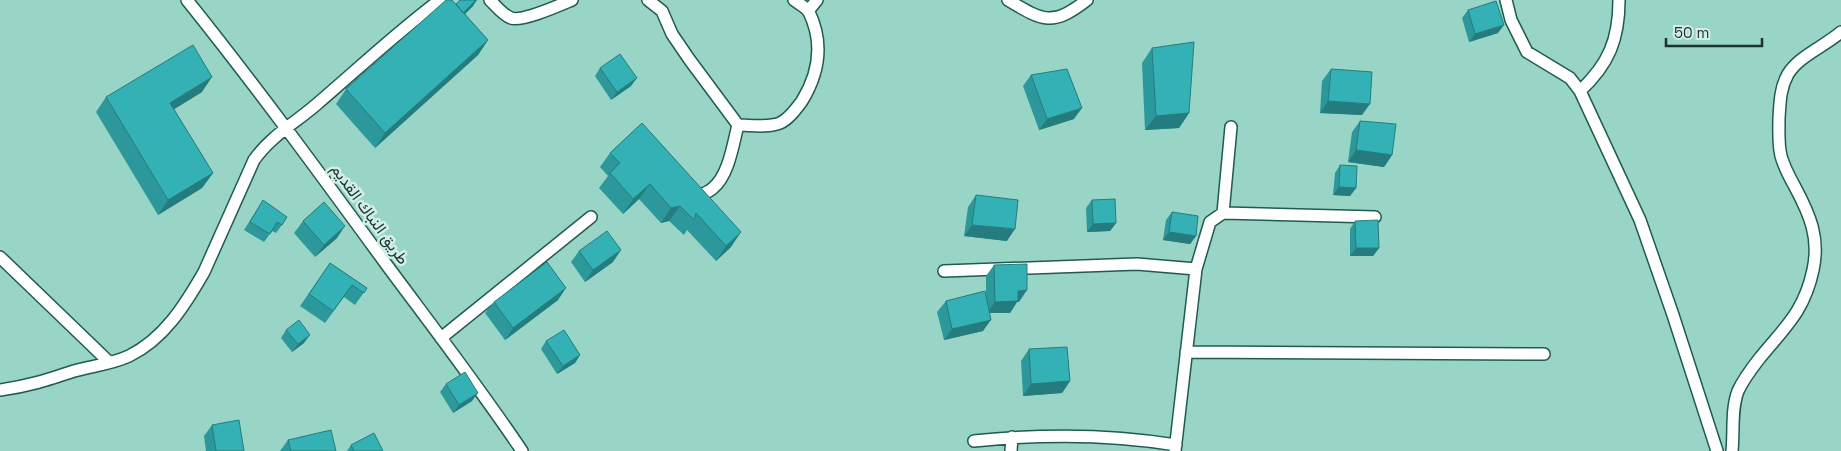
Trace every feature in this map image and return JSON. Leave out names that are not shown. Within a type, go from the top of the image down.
[{"type":"street","name":"طريق النباك القديم","points":[[187,0],[243,71],[474,380],[522,451]]},
{"type":"street","points":[[0,390],[29,386],[74,371],[128,357],[148,345],[165,330],[194,290],[204,272],[254,160],[264,146],[364,65],[407,25],[440,0]]},
{"type":"street","points":[[490,0],[505,15],[513,19],[524,18],[572,0]]},
{"type":"street","points":[[648,0],[662,11],[672,34],[738,125],[730,160],[721,176],[714,188],[698,196]]},
{"type":"street","points":[[738,125],[778,124],[788,118],[810,88],[816,72],[818,56],[816,34],[808,11],[794,0]]},
{"type":"street","points":[[808,11],[816,0]]},
{"type":"street","points":[[1008,0],[1042,18],[1054,19],[1071,13],[1087,0]]},
{"type":"street","points":[[1506,0],[1512,20],[1527,52],[1570,78],[1580,91],[1640,220],[1717,451]]},
{"type":"street","points":[[1580,91],[1595,78],[1612,52],[1619,22],[1619,0]]},
{"type":"street","points":[[1732,451],[1738,391],[1752,368],[1799,310],[1806,296],[1816,255],[1816,241],[1811,219],[1781,157],[1778,137],[1779,103],[1783,87],[1789,73],[1801,60],[1830,42],[1841,32]]},
{"type":"street","points":[[1223,214],[1231,126]]},
{"type":"street","points":[[974,441],[1012,437],[1137,438],[1176,448],[1196,269],[1210,222],[1223,214],[1375,217]]},
{"type":"street","points":[[441,338],[590,217]]},
{"type":"street","points":[[0,257],[109,362]]},
{"type":"street","points":[[944,271],[1137,264],[1196,269]]},
{"type":"street","points":[[1186,352],[1544,354]]},
{"type":"street","points":[[1011,451],[1012,437]]},
{"type":"building","points":[[446,0],[452,0],[488,40],[385,133],[346,89]]},
{"type":"building","points":[[460,0],[476,0],[463,13],[456,4]]},
{"type":"building","points":[[1496,1],[1504,25],[1475,34],[1468,10]]},
{"type":"building","points":[[1194,42],[1189,113],[1156,116],[1152,48]]},
{"type":"building","points":[[193,45],[212,77],[170,103],[213,173],[168,200],[106,97]]},
{"type":"building","points":[[620,54],[637,78],[617,92],[600,68]]},
{"type":"building","points":[[1067,69],[1082,108],[1047,119],[1031,75]]},
{"type":"building","points":[[1331,69],[1372,72],[1370,104],[1328,101]]},
{"type":"building","points":[[1360,121],[1396,124],[1392,155],[1356,150]]},
{"type":"building","points":[[642,123],[741,232],[726,246],[696,213],[694,220],[680,206],[671,208],[650,184],[633,199],[610,173],[620,163],[610,153]]},
{"type":"building","points":[[1340,165],[1357,166],[1356,188],[1339,187]]},
{"type":"building","points":[[976,195],[1018,200],[1015,229],[972,225]]},
{"type":"building","points":[[1115,199],[1116,223],[1093,224],[1092,200]]},
{"type":"building","points":[[263,200],[287,217],[282,225],[277,222],[270,234],[250,222]]},
{"type":"building","points":[[324,202],[345,226],[324,245],[303,221]]},
{"type":"building","points":[[1172,212],[1198,216],[1196,236],[1169,232]]},
{"type":"building","points":[[1378,220],[1379,248],[1356,248],[1355,221]]},
{"type":"building","points":[[607,231],[621,250],[593,270],[579,251]]},
{"type":"building","points":[[547,262],[566,288],[513,328],[494,302]]},
{"type":"building","points":[[330,263],[367,288],[364,293],[352,285],[333,311],[309,294]]},
{"type":"building","points":[[1027,264],[1027,290],[1018,291],[1018,301],[995,302],[994,265]]},
{"type":"building","points":[[985,291],[991,320],[952,329],[946,301]]},
{"type":"building","points":[[299,320],[310,335],[298,344],[286,330]]},
{"type":"building","points":[[564,330],[580,355],[563,366],[546,341]]},
{"type":"building","points":[[1067,347],[1070,381],[1031,384],[1029,349]]},
{"type":"building","points":[[465,372],[478,393],[459,405],[446,384]]},
{"type":"building","points":[[239,420],[244,451],[216,451],[212,425]]},
{"type":"building","points":[[331,430],[336,451],[291,451],[288,440]]},
{"type":"building","points":[[374,433],[383,451],[354,451],[351,445]]}]
